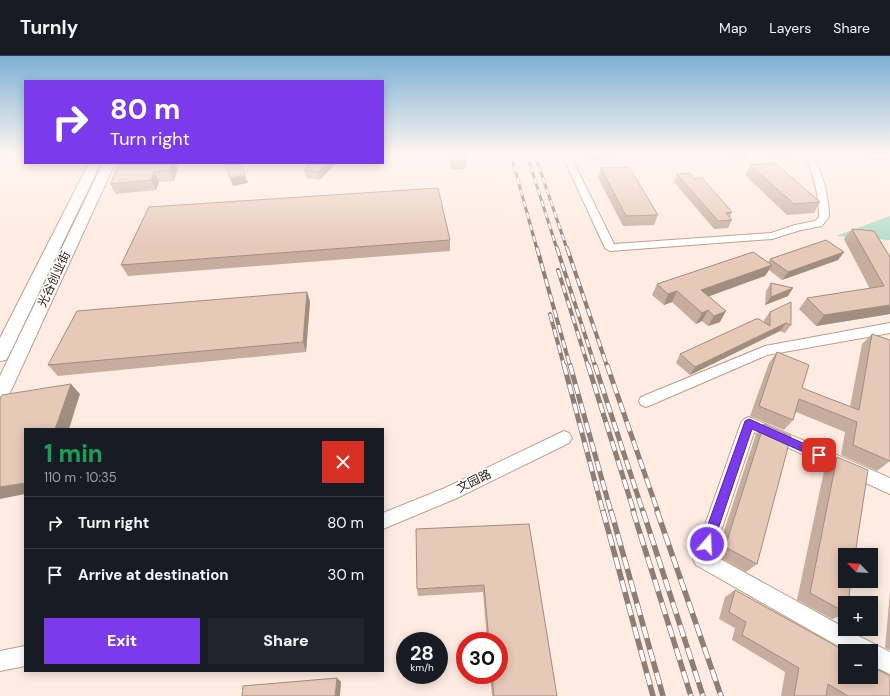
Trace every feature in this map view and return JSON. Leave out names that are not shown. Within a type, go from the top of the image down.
[{"type":"main road","name":"光谷创业街","points":[[0,355],[84,185]]},
{"type":"main road","name":"光谷创业街","points":[[0,395],[99,185]]},
{"type":"street","points":[[580,185],[610,248],[772,236],[799,227],[818,224],[824,216],[824,203],[820,185]]},
{"type":"street","points":[[646,401],[765,351],[890,328]]},
{"type":"street","points":[[854,644],[702,559],[749,424],[890,486]]},
{"type":"street","name":"文园路","points":[[384,521],[451,493],[564,438]]},
{"type":"street","points":[[0,661],[24,656]]},
{"type":"street","points":[[878,657],[890,664]]},
{"type":"green space","points":[[890,216],[890,240],[836,236]]},
{"type":"building","points":[[610,185],[640,185],[658,215],[626,216]]},
{"type":"building","points":[[686,185],[708,185],[732,212],[726,213],[732,220],[718,221]]},
{"type":"building","points":[[772,185],[800,185],[820,202],[794,204]]},
{"type":"building","points":[[438,188],[450,240],[121,265],[149,207]]},
{"type":"building","points":[[852,229],[874,231],[890,257],[890,305],[824,315],[807,298],[884,286]]},
{"type":"building","points":[[826,240],[844,252],[788,272],[770,259]]},
{"type":"building","points":[[753,252],[772,265],[701,290],[726,311],[714,316],[708,310],[702,313],[677,291],[668,294],[657,284]]},
{"type":"building","points":[[771,283],[793,288],[771,297]]},
{"type":"building","points":[[307,292],[303,342],[48,365],[77,311]]},
{"type":"building","points":[[791,302],[791,325],[786,323],[695,367],[680,354],[756,319],[759,319],[770,326],[770,312]]},
{"type":"building","points":[[872,334],[890,340],[890,461],[853,445],[857,422],[799,399],[793,420],[759,406],[777,352],[809,365],[802,388],[859,410]]},
{"type":"building","points":[[71,384],[55,428],[24,428],[24,483],[0,487],[0,398],[2,395]]},
{"type":"building","points":[[764,424],[791,436],[757,564],[725,547]]},
{"type":"building","points":[[837,457],[868,470],[856,548],[838,548],[838,588],[850,588],[849,596],[838,596],[838,608],[810,593]]},
{"type":"building","points":[[529,524],[557,696],[494,696],[493,684],[508,684],[508,632],[488,632],[484,585],[417,589],[416,529]]},
{"type":"building","points":[[735,590],[838,647],[838,684],[878,684],[878,670],[890,676],[890,696],[848,696],[828,684],[826,696],[794,696],[799,668],[742,635],[746,622],[729,612]]},
{"type":"building","points":[[337,678],[335,696],[242,696],[243,686]]},
{"type":"railway","points":[[519,185],[537,249]]},
{"type":"railway","points":[[537,185],[557,249]]},
{"type":"railway","points":[[545,185],[567,249]]},
{"type":"railway","points":[[537,248],[570,366]]},
{"type":"railway","points":[[557,248],[595,366]]},
{"type":"railway","points":[[567,248],[607,366]]},
{"type":"railway","points":[[558,270],[588,366]]},
{"type":"railway","points":[[550,314],[564,366]]},
{"type":"railway","points":[[564,365],[603,512]]},
{"type":"railway","points":[[570,365],[611,512]]},
{"type":"railway","points":[[588,365],[634,512]]},
{"type":"railway","points":[[595,365],[643,512]]},
{"type":"railway","points":[[607,365],[658,512]]},
{"type":"railway","points":[[603,511],[653,696]]},
{"type":"railway","points":[[611,511],[663,696]]},
{"type":"railway","points":[[633,511],[691,696]]},
{"type":"railway","points":[[643,511],[703,696]]},
{"type":"railway","points":[[657,511],[721,696]]},
{"type":"route","points":[[707,544],[749,424],[819,455]]}]
